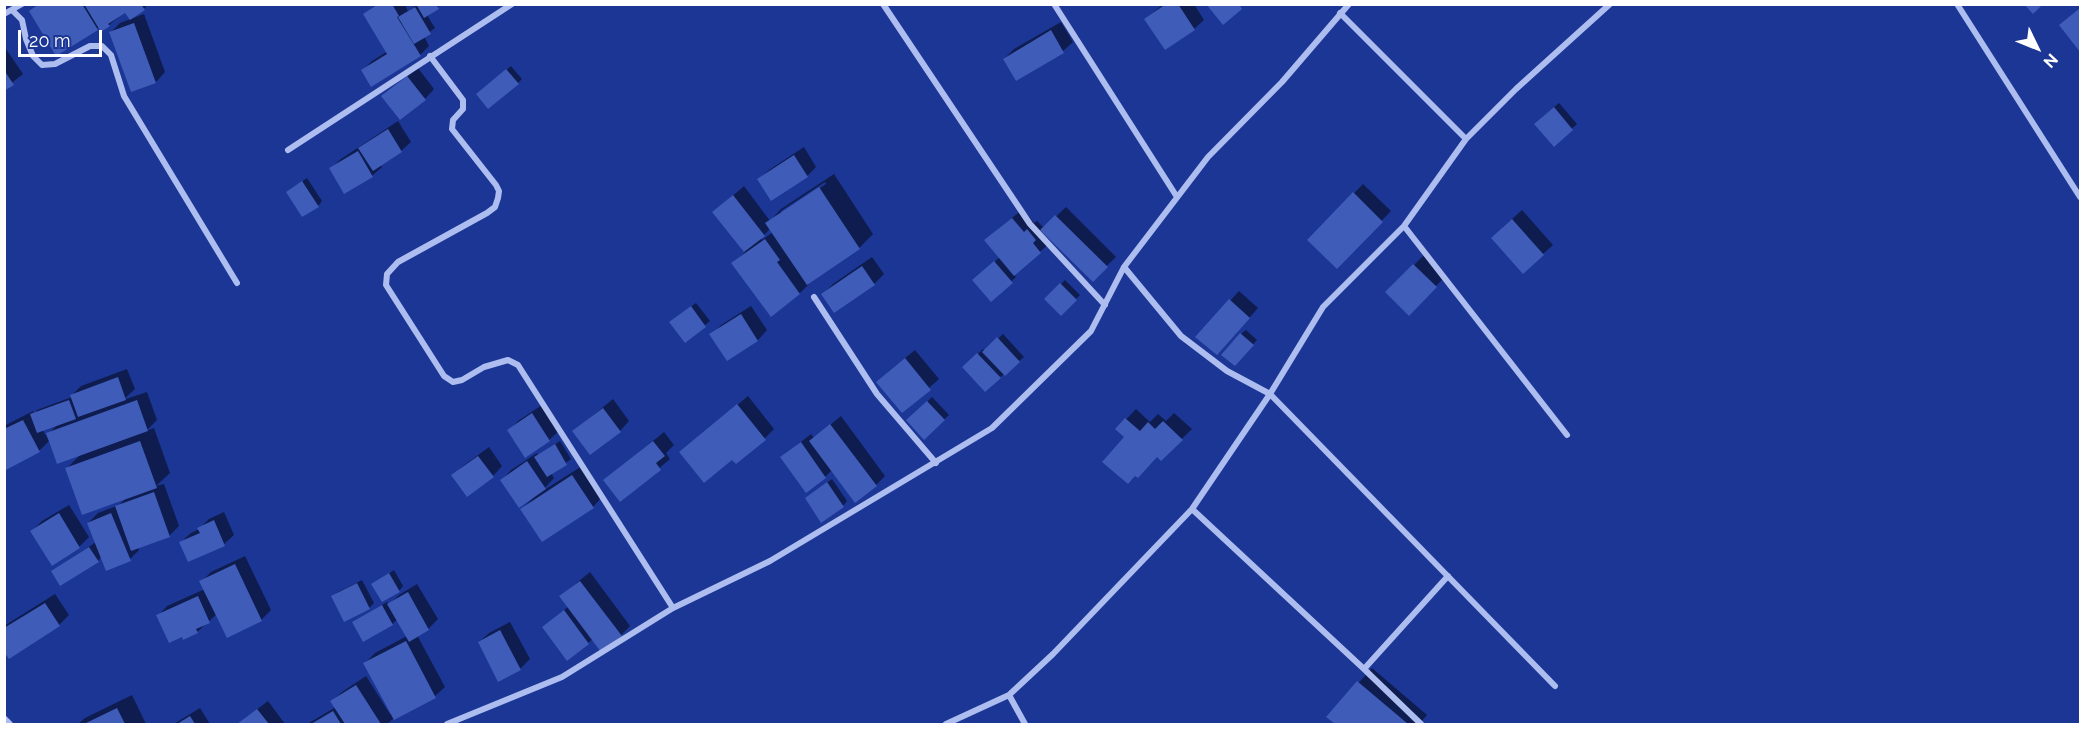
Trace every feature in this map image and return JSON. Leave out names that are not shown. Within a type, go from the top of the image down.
[{"type":"street","points":[[4,14],[22,4]]},
{"type":"street","points":[[288,150],[512,4]]},
{"type":"street","points":[[883,4],[1030,224],[1105,305]]},
{"type":"street","points":[[1054,4],[1177,197]]},
{"type":"street","points":[[447,724],[562,677],[674,608],[770,561],[992,428],[1091,331],[1125,267],[1208,157],[1282,82],[1349,4]]},
{"type":"street","points":[[946,724],[1009,695],[1053,654],[1192,509],[1270,394],[1323,307],[1404,226],[1466,139],[1516,89],[1610,4]]},
{"type":"street","points":[[1957,4],[2080,197]]},
{"type":"street","points":[[12,10],[22,20],[33,56],[42,65],[55,64],[90,46],[102,46],[111,55],[124,96],[237,283]]},
{"type":"street","points":[[1340,13],[1466,139]]},
{"type":"street","points":[[430,56],[463,100],[463,109],[453,120],[452,129],[496,185],[499,191],[498,198],[495,207],[487,213],[398,262],[387,274],[386,285],[444,376],[453,382],[462,380],[484,367],[508,360],[518,365],[674,608]]},
{"type":"street","points":[[1404,226],[1567,435]]},
{"type":"street","points":[[1125,267],[1181,336],[1227,370],[1270,394],[1555,686]]},
{"type":"street","points":[[814,297],[877,394],[936,463]]},
{"type":"street","points":[[1192,509],[1421,724]]},
{"type":"street","points":[[1364,669],[1448,576]]},
{"type":"street","points":[[1009,695],[1025,724]]},
{"type":"street","points":[[4,718],[10,724]]},
{"type":"building","points":[[39,4],[82,4],[98,30],[56,56],[29,11]]},
{"type":"building","points":[[84,4],[141,4],[145,10],[130,20],[125,13],[108,24],[110,26],[101,32]]},
{"type":"building","points":[[378,4],[392,4],[399,16],[397,17],[421,56],[371,87],[361,70],[387,54],[363,14]]},
{"type":"building","points":[[416,4],[436,4],[439,9],[424,18]]},
{"type":"building","points":[[1166,4],[1178,4],[1195,30],[1165,50],[1144,19]]},
{"type":"building","points":[[1206,4],[1239,4],[1242,9],[1223,25]]},
{"type":"building","points":[[2024,4],[2043,4],[2033,14]]},
{"type":"building","points":[[415,7],[431,34],[414,44],[398,17]]},
{"type":"building","points":[[2080,8],[2080,52],[2059,25]]},
{"type":"building","points":[[134,23],[156,83],[131,92],[109,32]]},
{"type":"building","points":[[1051,30],[1064,53],[1016,81],[1003,59]]},
{"type":"building","points":[[506,69],[519,84],[488,109],[476,94]]},
{"type":"building","points":[[4,70],[14,85],[4,91]]},
{"type":"building","points":[[407,76],[426,100],[400,120],[381,96]]},
{"type":"building","points":[[1554,107],[1573,130],[1554,147],[1534,124]]},
{"type":"building","points":[[388,129],[402,152],[373,171],[358,148]]},
{"type":"building","points":[[358,151],[373,177],[344,194],[329,168]]},
{"type":"building","points":[[794,155],[808,177],[771,201],[757,179]]},
{"type":"building","points":[[302,181],[319,207],[302,217],[286,192]]},
{"type":"building","points":[[819,187],[860,249],[807,285],[765,223]]},
{"type":"building","points":[[1353,192],[1383,222],[1337,269],[1307,240]]},
{"type":"building","points":[[733,195],[765,236],[744,252],[712,212]]},
{"type":"building","points":[[1055,215],[1108,267],[1093,282],[1040,230]]},
{"type":"building","points":[[1012,218],[1024,232],[1027,229],[1036,240],[1033,243],[1041,253],[1014,276],[984,240]]},
{"type":"building","points":[[1512,219],[1544,255],[1523,274],[1491,238]]},
{"type":"building","points":[[765,239],[780,260],[777,262],[800,294],[771,317],[731,263]]},
{"type":"building","points":[[994,261],[1013,283],[991,302],[972,280]]},
{"type":"building","points":[[1413,264],[1437,287],[1409,316],[1385,292]]},
{"type":"building","points":[[862,266],[875,285],[834,313],[821,294]]},
{"type":"building","points":[[1060,283],[1077,300],[1061,316],[1044,299]]},
{"type":"building","points":[[1229,299],[1250,318],[1217,355],[1195,337]]},
{"type":"building","points":[[691,306],[706,327],[685,343],[669,322]]},
{"type":"building","points":[[741,314],[758,341],[727,361],[709,334]]},
{"type":"building","points":[[1240,333],[1254,345],[1235,366],[1221,355]]},
{"type":"building","points":[[997,337],[1020,362],[1005,376],[982,352]]},
{"type":"building","points":[[977,353],[1001,378],[985,392],[962,367]]},
{"type":"building","points":[[905,358],[931,390],[902,413],[876,382]]},
{"type":"building","points":[[118,377],[126,400],[78,417],[70,395]]},
{"type":"building","points":[[69,400],[76,419],[37,433],[30,414]]},
{"type":"building","points":[[137,400],[148,431],[57,464],[46,433]]},
{"type":"building","points":[[927,401],[945,420],[924,440],[906,420]]},
{"type":"building","points":[[737,404],[766,440],[736,464],[732,460],[704,483],[679,452]]},
{"type":"building","points":[[603,408],[621,432],[590,455],[572,431]]},
{"type":"building","points":[[532,413],[550,441],[525,458],[507,430]]},
{"type":"building","points":[[1125,418],[1140,431],[1148,422],[1155,429],[1163,421],[1183,440],[1161,461],[1157,457],[1138,478],[1135,476],[1128,484],[1102,462],[1124,437],[1115,429]]},
{"type":"building","points":[[23,420],[40,452],[4,471],[4,429]]},
{"type":"building","points":[[830,424],[877,486],[855,503],[809,441]]},
{"type":"building","points":[[140,441],[157,488],[82,515],[65,468]]},
{"type":"building","points":[[653,441],[665,456],[656,463],[661,470],[620,502],[603,480]]},
{"type":"building","points":[[801,442],[826,478],[806,493],[780,457]]},
{"type":"building","points":[[555,444],[567,465],[547,477],[534,457]]},
{"type":"building","points":[[478,456],[494,477],[467,497],[451,475]]},
{"type":"building","points":[[527,461],[546,489],[519,508],[500,480]]},
{"type":"building","points":[[572,475],[594,508],[542,542],[520,509]]},
{"type":"building","points":[[827,482],[844,507],[821,523],[805,498]]},
{"type":"building","points":[[154,492],[170,537],[131,551],[115,506]]},
{"type":"building","points":[[59,513],[80,548],[52,566],[30,531]]},
{"type":"building","points":[[111,513],[131,561],[106,571],[87,523]]},
{"type":"building","points":[[214,520],[225,546],[188,562],[179,542],[200,533],[197,528]]},
{"type":"building","points":[[89,547],[99,562],[60,586],[51,571]]},
{"type":"building","points":[[235,564],[262,621],[227,638],[199,581]]},
{"type":"building","points":[[389,573],[400,592],[382,602],[371,584]]},
{"type":"building","points":[[580,581],[622,636],[601,652],[559,596]]},
{"type":"building","points":[[357,583],[370,609],[344,622],[331,596]]},
{"type":"building","points":[[408,592],[429,630],[409,642],[387,604]]},
{"type":"building","points":[[198,596],[210,623],[196,629],[198,633],[169,643],[156,615]]},
{"type":"building","points":[[45,603],[60,626],[9,659],[4,652],[4,628]]},
{"type":"building","points":[[382,605],[393,625],[363,642],[352,622]]},
{"type":"building","points":[[564,610],[589,644],[567,661],[542,627]]},
{"type":"building","points":[[500,630],[521,670],[498,682],[478,642]]},
{"type":"building","points":[[406,641],[436,698],[394,720],[363,663]]},
{"type":"building","points":[[1357,681],[1408,724],[1335,724],[1326,717]]},
{"type":"building","points":[[356,685],[381,724],[345,724],[330,701]]},
{"type":"building","points":[[117,708],[125,724],[84,724]]},
{"type":"building","points":[[257,709],[269,724],[237,724]]},
{"type":"building","points":[[333,711],[341,724],[311,724]]},
{"type":"building","points":[[190,716],[195,724],[177,724]]}]
